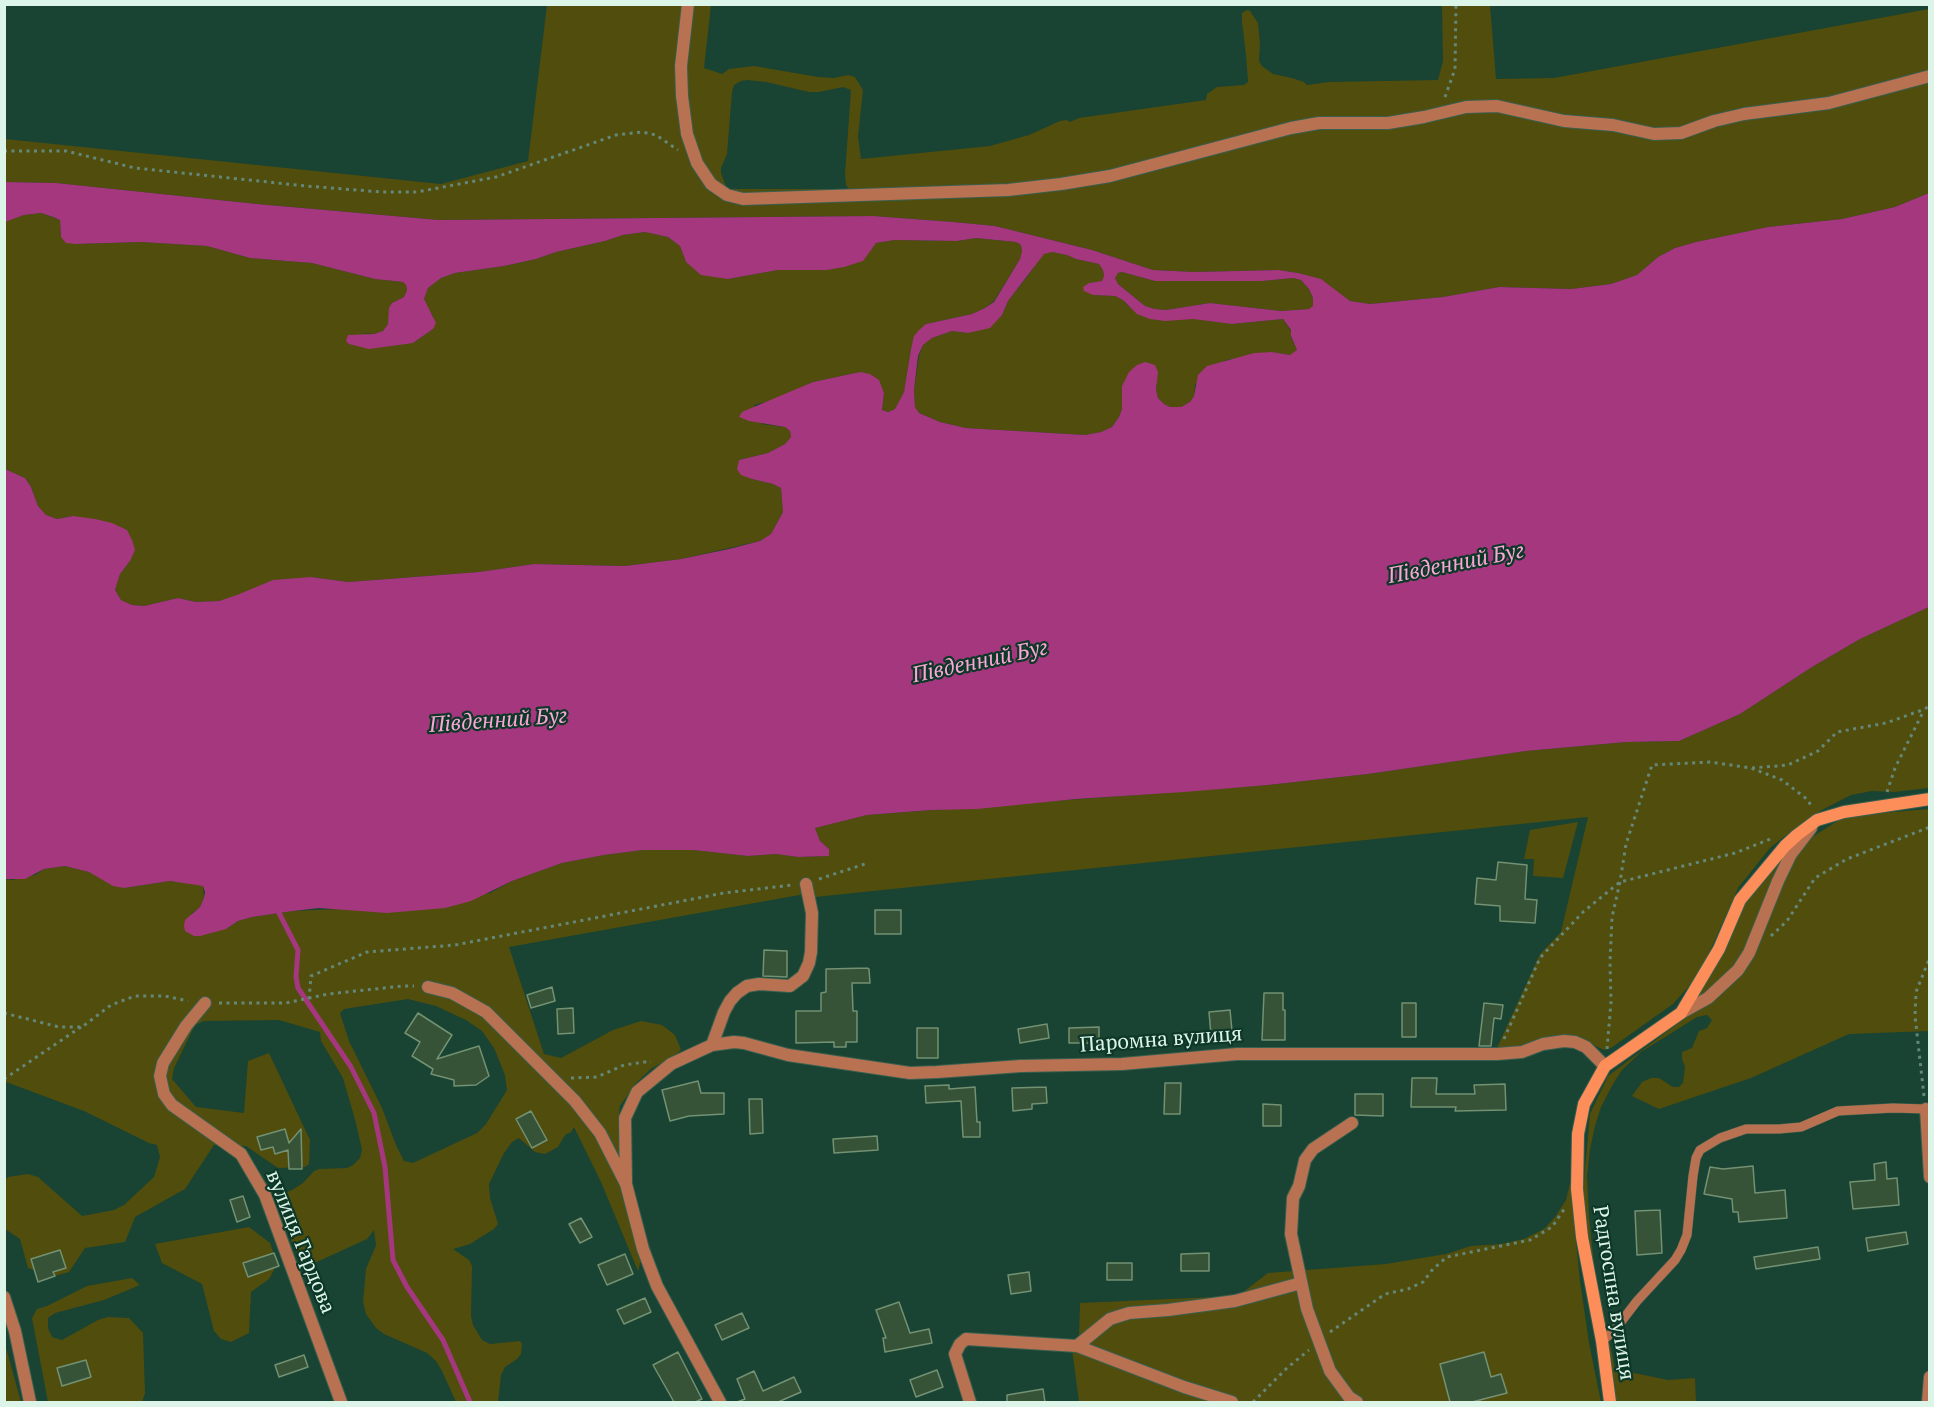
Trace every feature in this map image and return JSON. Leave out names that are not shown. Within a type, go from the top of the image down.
[{"type":"street","points":[[688,4],[681,66],[687,134],[697,163],[711,184],[727,195],[743,199],[1008,190],[1110,176],[1310,124],[1388,123],[1466,107],[1497,106],[1564,121],[1613,125],[1654,134],[1681,133],[1714,121],[1744,114],[1829,103],[1929,76]]},
{"type":"street","points":[[1681,1013],[1719,949],[1740,900],[1785,846],[1817,820],[1844,812],[1929,799]]},
{"type":"street","points":[[1605,1066],[1681,1013],[1708,998],[1738,970],[1749,953],[1791,854],[1817,820]]},
{"type":"street","points":[[712,1045],[723,1012],[737,993],[747,986],[759,984],[790,986],[803,976],[811,952],[812,913],[807,884]]},
{"type":"street","points":[[428,987],[452,993],[486,1012],[575,1101],[600,1133],[626,1184],[643,1249],[657,1286],[720,1402]]},
{"type":"street","name":"вулиця Гардова","points":[[205,1003],[186,1026],[163,1063],[160,1076],[164,1094],[172,1105],[241,1154],[265,1195],[341,1402]]},
{"type":"street","name":"Паромна вулиця","points":[[626,1184],[625,1118],[637,1092],[671,1064],[712,1045],[744,1042],[788,1055],[910,1073],[1021,1066],[1122,1064],[1237,1054],[1497,1054],[1522,1052],[1555,1041],[1575,1042],[1586,1047],[1605,1066]]},
{"type":"street","name":"Радгоспна вулиця","points":[[1605,1066],[1584,1104],[1578,1134],[1577,1188],[1582,1237],[1602,1341],[1610,1402]]},
{"type":"street","points":[[1926,1109],[1929,1177]]},
{"type":"street","points":[[1352,1123],[1313,1149],[1305,1160],[1300,1173],[1299,1186],[1293,1198],[1291,1234],[1307,1309],[1330,1371],[1349,1397],[1357,1402]]},
{"type":"street","points":[[1077,1346],[1110,1319],[1129,1313],[1235,1300],[1301,1283]]},
{"type":"street","points":[[4,1296],[15,1331],[30,1402]]},
{"type":"street","points":[[970,1402],[955,1354],[960,1344],[966,1339],[1077,1346],[1184,1387],[1232,1402]]},
{"type":"street","points":[[1928,1402],[1929,1377]]},
{"type":"lane","points":[[1602,1341],[1614,1331],[1681,1250],[1687,1235],[1696,1158],[1701,1150],[1720,1138],[1746,1129],[1801,1127],[1838,1111],[1926,1109]]},
{"type":"path","points":[[1440,113],[1455,69],[1456,4]]},
{"type":"path","points":[[4,151],[66,151],[135,168],[382,192],[417,192],[496,177],[616,135],[631,132],[656,135],[697,163]]},
{"type":"path","points":[[1883,805],[1895,768],[1929,705]]},
{"type":"path","points":[[1751,768],[1788,765],[1818,751],[1837,732],[1886,723],[1925,709]]},
{"type":"path","points":[[1605,1066],[1611,1002],[1612,917],[1626,844],[1652,765],[1710,762],[1751,768],[1782,780],[1808,800],[1817,820]]},
{"type":"path","points":[[1770,936],[1787,921],[1815,878],[1847,859],[1929,827]]},
{"type":"path","points":[[1497,1054],[1540,958],[1583,912],[1620,882],[1735,853],[1776,837]]},
{"type":"path","points":[[309,999],[311,976],[367,952],[455,945],[724,893],[807,884],[865,864]]},
{"type":"path","points":[[1926,1109],[1915,1016],[1916,992],[1929,957]]},
{"type":"path","points":[[4,1079],[111,1005],[135,996],[165,996],[205,1003],[286,1003],[328,994],[403,986],[428,987]]},
{"type":"path","points":[[4,1013],[59,1027],[82,1026]]},
{"type":"path","points":[[571,1078],[597,1077],[624,1065],[645,1062],[671,1064]]},
{"type":"path","points":[[1253,1402],[1287,1368],[1320,1341],[1385,1294],[1408,1289],[1423,1282],[1432,1269],[1447,1257],[1530,1240],[1552,1227],[1577,1188]]},
{"type":"shaded area","points":[[547,5],[684,5],[677,84],[681,125],[695,166],[707,184],[716,191],[716,182],[704,167],[697,153],[690,133],[685,105],[684,58],[691,5],[711,5],[704,68],[722,74],[729,69],[754,66],[818,77],[834,78],[848,75],[855,77],[863,90],[858,136],[861,159],[990,146],[1029,135],[1060,121],[1070,122],[1079,118],[1206,100],[1207,94],[1217,87],[1244,85],[1248,82],[1242,22],[1242,13],[1247,10],[1258,23],[1259,61],[1262,66],[1273,74],[1292,78],[1307,85],[1329,82],[1438,80],[1443,61],[1442,5],[1490,5],[1496,79],[1554,78],[1929,9],[1929,193],[1895,207],[1842,219],[1768,227],[1675,248],[1658,257],[1637,275],[1611,284],[1571,289],[1499,287],[1443,297],[1370,304],[1350,301],[1321,280],[1298,273],[1279,270],[1194,272],[1153,270],[1092,250],[995,226],[953,222],[873,216],[439,220],[56,183],[5,182],[5,139],[441,184],[528,161]],"holes":[[[747,80],[809,92],[843,87],[851,90],[845,174],[846,185],[849,189],[727,189],[721,168],[727,154],[734,85]]]},
{"type":"shaded area","points":[[41,213],[60,220],[61,237],[76,244],[141,242],[207,246],[250,258],[312,263],[375,279],[403,282],[407,290],[404,297],[392,303],[388,324],[383,331],[374,334],[362,333],[413,343],[433,329],[433,316],[424,299],[428,288],[441,278],[455,273],[536,259],[623,235],[645,232],[668,237],[680,246],[686,262],[728,279],[778,270],[827,270],[876,243],[895,240],[957,241],[976,238],[1016,242],[1021,245],[1022,251],[1020,259],[994,301],[985,308],[972,314],[926,324],[911,349],[904,392],[895,409],[888,412],[882,410],[884,393],[860,372],[813,382],[774,400],[754,405],[762,424],[785,427],[790,431],[791,437],[785,444],[768,453],[739,460],[752,479],[781,488],[783,512],[771,534],[760,541],[681,559],[625,566],[534,564],[479,572],[348,582],[311,577],[219,601],[196,602],[178,598],[144,606],[132,605],[121,600],[115,590],[120,574],[130,561],[73,516],[57,519],[46,515],[38,506],[25,478],[5,469],[4,222],[24,215]]},
{"type":"shaded area","points":[[1052,252],[1099,264],[1103,269],[1104,277],[1102,281],[1089,283],[1093,295],[1115,296],[1128,306],[1232,324],[1283,319],[1291,331],[1291,337],[1297,350],[1290,355],[1272,352],[1226,360],[1195,385],[1194,396],[1190,402],[1181,407],[1170,407],[1164,404],[1158,398],[1157,384],[1122,386],[1122,409],[1112,427],[1085,435],[966,428],[940,422],[919,413],[915,407],[914,390],[923,345],[932,338],[952,331],[968,333],[1002,315],[1008,301],[1044,253]]},
{"type":"shaded area","points":[[1122,272],[1155,281],[1261,281],[1293,278],[1301,280],[1309,289],[1313,298],[1313,307],[1281,311],[1210,303],[1166,310],[1155,309],[1145,306],[1118,284],[1115,278],[1118,273]]},
{"type":"shaded area","points":[[1929,607],[1929,788],[1894,792],[1872,791],[1851,795],[1820,811],[1770,848],[1738,888],[1701,971],[1691,984],[1673,1004],[1611,1048],[1604,1050],[1585,1041],[1517,1050],[1496,1050],[1540,954],[1561,932],[1588,817],[815,897],[805,894],[509,947],[544,1054],[561,1058],[613,1030],[641,1021],[662,1025],[675,1035],[681,1050],[672,1058],[652,1068],[636,1083],[620,1106],[618,1121],[627,1214],[641,1260],[638,1271],[601,1182],[574,1127],[565,1135],[558,1147],[545,1154],[535,1152],[519,1138],[512,1142],[489,1184],[490,1198],[498,1224],[470,1244],[453,1249],[469,1260],[472,1266],[471,1316],[473,1325],[482,1340],[490,1344],[520,1341],[522,1344],[521,1354],[505,1367],[501,1375],[498,1402],[456,1402],[436,1361],[427,1353],[384,1334],[376,1328],[366,1314],[363,1302],[366,1269],[376,1245],[374,1230],[367,1239],[308,1266],[300,1260],[283,1222],[277,1204],[276,1191],[292,1190],[319,1169],[347,1168],[360,1158],[362,1150],[343,1078],[321,1041],[320,1032],[279,1020],[204,1021],[195,1025],[174,1068],[172,1079],[196,1107],[244,1113],[248,1061],[269,1053],[310,1140],[309,1164],[305,1167],[278,1168],[246,1146],[214,1145],[185,1189],[135,1217],[125,1242],[85,1248],[69,1272],[55,1276],[28,1268],[20,1239],[5,1229],[5,1180],[8,1177],[28,1174],[38,1177],[82,1216],[114,1210],[124,1205],[154,1177],[160,1157],[157,1145],[84,1111],[6,1082],[5,1084],[5,879],[12,880],[35,875],[44,869],[65,866],[89,872],[124,888],[170,881],[197,884],[203,886],[204,898],[200,907],[191,914],[226,929],[238,921],[252,917],[293,911],[338,909],[490,893],[512,881],[562,863],[643,850],[693,850],[748,856],[776,854],[798,857],[829,856],[829,849],[820,841],[815,828],[867,815],[1268,785],[1368,774],[1526,751],[1626,742],[1679,741],[1740,714],[1860,639]],"holes":[[[408,999],[436,1006],[466,1020],[482,1031],[494,1048],[505,1075],[507,1090],[486,1124],[477,1133],[413,1163],[404,1161],[396,1145],[382,1108],[349,1041],[340,1013],[344,1009]]]},
{"type":"shaded area","points":[[1929,809],[1929,1031],[1849,1034],[1751,1078],[1659,1109],[1632,1096],[1642,1082],[1651,1078],[1659,1078],[1673,1087],[1679,1087],[1683,1083],[1685,1067],[1682,1052],[1692,1048],[1699,1031],[1707,1028],[1712,1020],[1707,1015],[1697,1017],[1641,1052],[1622,1070],[1613,1084],[1601,1107],[1595,1126],[1587,1176],[1594,1265],[1615,1369],[1668,1380],[1695,1378],[1696,1402],[1612,1402],[1583,1193],[1590,1114],[1608,1076],[1689,1015],[1746,899],[1783,856],[1845,816]]},
{"type":"shaded area","points":[[1578,822],[1563,878],[1533,876],[1534,859],[1524,859],[1530,830]]},
{"type":"shaded area","points":[[1570,1183],[1580,1281],[1601,1402],[1079,1402],[1072,1349],[1079,1337],[1080,1303],[1238,1296],[1268,1273],[1386,1264],[1446,1254],[1471,1246],[1501,1244],[1524,1239],[1544,1229],[1555,1217],[1566,1200]]},
{"type":"shaded area","points":[[249,1227],[270,1243],[276,1260],[269,1279],[251,1292],[249,1333],[231,1342],[221,1339],[214,1331],[202,1284],[162,1263],[155,1244]]},
{"type":"shaded area","points":[[132,1278],[140,1285],[104,1300],[55,1313],[48,1318],[48,1328],[52,1337],[62,1340],[98,1320],[108,1317],[129,1318],[143,1333],[145,1393],[142,1402],[48,1402],[32,1318],[37,1309],[87,1286]]},
{"type":"shaded area","points":[[5,1344],[21,1402],[5,1402]]},
{"type":"water","name":"Південний Буг","points":[[5,182],[56,183],[439,220],[873,216],[995,226],[1092,250],[1153,270],[1194,272],[1279,270],[1298,273],[1321,279],[1350,301],[1370,304],[1443,297],[1499,287],[1571,289],[1611,284],[1637,275],[1658,257],[1675,248],[1768,227],[1842,219],[1895,207],[1929,193],[1929,607],[1860,639],[1740,714],[1679,741],[1626,742],[1526,751],[1368,774],[1268,785],[1076,799],[977,809],[867,815],[815,828],[820,841],[829,849],[829,856],[798,857],[776,854],[748,856],[693,850],[643,850],[562,863],[512,881],[471,901],[445,908],[387,913],[319,908],[252,917],[238,921],[226,929],[194,936],[185,931],[185,920],[200,907],[205,892],[203,886],[170,881],[124,888],[113,886],[89,872],[65,866],[44,869],[25,879],[5,879],[5,469],[25,478],[38,506],[46,515],[57,519],[73,516],[95,519],[127,530],[135,550],[120,574],[115,590],[121,600],[132,605],[144,606],[178,598],[196,602],[219,601],[273,580],[311,577],[348,582],[479,572],[534,564],[625,566],[681,559],[729,549],[760,541],[771,534],[783,512],[781,488],[741,475],[737,469],[739,460],[768,453],[785,444],[791,437],[790,431],[785,427],[749,421],[739,417],[742,412],[813,382],[860,372],[870,374],[879,380],[884,393],[882,410],[888,412],[895,409],[904,392],[914,336],[926,324],[972,314],[994,302],[1020,259],[1021,245],[1016,242],[976,238],[957,241],[895,240],[876,243],[863,261],[844,267],[827,270],[778,270],[728,279],[701,275],[686,262],[680,246],[668,237],[645,232],[623,235],[536,259],[455,273],[441,278],[428,288],[424,299],[436,323],[433,329],[413,343],[369,349],[349,344],[346,341],[348,335],[374,334],[383,331],[388,324],[389,308],[392,303],[404,297],[407,290],[403,282],[375,279],[312,263],[250,258],[207,246],[141,242],[66,243],[61,237],[60,220],[41,213],[24,215],[5,222]],"holes":[[[1052,252],[1099,264],[1103,270],[1102,281],[1089,283],[1083,287],[1084,291],[1093,295],[1115,296],[1123,300],[1137,314],[1165,321],[1193,319],[1232,324],[1283,319],[1291,330],[1297,350],[1290,355],[1272,352],[1254,353],[1207,366],[1198,375],[1194,396],[1190,402],[1181,407],[1170,407],[1158,398],[1156,390],[1158,372],[1155,365],[1145,362],[1137,365],[1129,372],[1122,386],[1122,409],[1112,427],[1085,435],[966,428],[940,422],[919,413],[915,407],[914,390],[918,356],[923,345],[932,338],[952,331],[968,333],[990,328],[1002,315],[1008,301],[1044,254]],[[1122,272],[1155,281],[1262,281],[1293,278],[1301,280],[1309,289],[1313,298],[1313,306],[1309,309],[1281,311],[1210,303],[1166,310],[1155,309],[1145,306],[1118,284],[1115,278],[1118,273]]]},
{"type":"building","points":[[1498,862],[1527,865],[1525,899],[1537,900],[1535,923],[1500,921],[1500,906],[1475,904],[1477,878],[1496,880]]},
{"type":"building","points":[[875,910],[901,910],[901,934],[875,934]]},
{"type":"building","points":[[764,950],[787,951],[787,977],[763,976]]},
{"type":"building","points":[[867,968],[870,983],[852,983],[853,1011],[857,1011],[857,1042],[846,1042],[846,1047],[834,1047],[834,1042],[796,1043],[796,1011],[821,1011],[821,993],[826,992],[826,969]]},
{"type":"building","points":[[552,987],[555,1001],[531,1008],[527,995]]},
{"type":"building","points":[[1264,993],[1283,993],[1285,1040],[1262,1040]]},
{"type":"building","points":[[1402,1003],[1416,1003],[1416,1037],[1402,1037]]},
{"type":"building","points":[[1484,1003],[1503,1005],[1501,1019],[1494,1018],[1491,1046],[1479,1046]]},
{"type":"building","points":[[573,1008],[574,1033],[558,1034],[557,1009]]},
{"type":"building","points":[[1230,1010],[1233,1041],[1219,1043],[1218,1034],[1211,1035],[1209,1012]]},
{"type":"building","points":[[418,1013],[452,1035],[437,1059],[479,1046],[489,1076],[476,1085],[454,1086],[454,1080],[431,1074],[433,1069],[412,1056],[420,1042],[405,1033]]},
{"type":"building","points":[[1047,1024],[1049,1038],[1020,1043],[1018,1029]]},
{"type":"building","points":[[1099,1027],[1099,1043],[1069,1043],[1069,1028]]},
{"type":"building","points":[[917,1028],[938,1028],[938,1058],[917,1058]]},
{"type":"building","points":[[1412,1078],[1437,1078],[1436,1094],[1475,1094],[1474,1085],[1505,1084],[1506,1110],[1455,1111],[1456,1107],[1411,1107]]},
{"type":"building","points":[[698,1081],[701,1093],[724,1093],[724,1114],[689,1116],[670,1121],[662,1090]]},
{"type":"building","points":[[1165,1083],[1181,1083],[1180,1114],[1164,1114]]},
{"type":"building","points":[[949,1085],[949,1089],[975,1087],[980,1137],[963,1137],[961,1101],[926,1103],[925,1086]]},
{"type":"building","points":[[1046,1087],[1047,1103],[1032,1104],[1032,1109],[1013,1111],[1012,1088]]},
{"type":"building","points":[[1355,1094],[1383,1094],[1383,1116],[1355,1115]]},
{"type":"building","points":[[749,1099],[762,1099],[763,1133],[750,1134]]},
{"type":"building","points":[[1263,1104],[1281,1105],[1281,1126],[1263,1126]]},
{"type":"building","points":[[531,1111],[547,1140],[532,1148],[516,1119]]},
{"type":"building","points":[[285,1129],[289,1143],[301,1129],[302,1169],[289,1169],[288,1150],[275,1154],[273,1147],[261,1150],[257,1137]]},
{"type":"building","points":[[877,1136],[878,1150],[834,1153],[833,1139]]},
{"type":"building","points":[[1886,1162],[1887,1179],[1897,1178],[1899,1205],[1853,1209],[1850,1182],[1875,1180],[1874,1164]]},
{"type":"building","points":[[1753,1166],[1755,1193],[1785,1190],[1787,1218],[1739,1222],[1738,1212],[1733,1212],[1732,1199],[1704,1194],[1710,1167],[1723,1169]]},
{"type":"building","points":[[243,1196],[250,1217],[237,1222],[230,1200]]},
{"type":"building","points":[[1660,1210],[1662,1253],[1637,1255],[1635,1211]]},
{"type":"building","points":[[581,1218],[592,1237],[580,1243],[569,1224]]},
{"type":"building","points":[[1906,1232],[1908,1244],[1868,1251],[1866,1238]]},
{"type":"building","points":[[1818,1247],[1820,1259],[1756,1269],[1754,1257]]},
{"type":"building","points":[[60,1250],[66,1268],[53,1272],[55,1276],[38,1282],[31,1259]]},
{"type":"building","points":[[274,1253],[279,1266],[248,1277],[243,1263]]},
{"type":"building","points":[[1209,1253],[1209,1271],[1181,1271],[1181,1254]]},
{"type":"building","points":[[625,1254],[633,1274],[607,1285],[598,1265]]},
{"type":"building","points":[[1107,1263],[1132,1263],[1132,1280],[1107,1280]]},
{"type":"building","points":[[1029,1272],[1031,1291],[1011,1294],[1008,1275]]},
{"type":"building","points":[[645,1298],[651,1312],[624,1324],[617,1310]]},
{"type":"building","points":[[899,1302],[910,1333],[929,1329],[932,1343],[885,1352],[883,1338],[886,1338],[876,1310]]},
{"type":"building","points":[[742,1313],[749,1328],[722,1340],[715,1325]]},
{"type":"building","points":[[678,1352],[702,1399],[695,1402],[674,1402],[653,1365]]},
{"type":"building","points":[[1484,1352],[1491,1377],[1501,1374],[1507,1393],[1472,1402],[1450,1402],[1440,1364]]},
{"type":"building","points":[[304,1355],[308,1367],[279,1377],[275,1365]]},
{"type":"building","points":[[86,1360],[91,1377],[62,1386],[57,1368]]},
{"type":"building","points":[[937,1370],[943,1387],[916,1397],[910,1380]]},
{"type":"building","points":[[754,1371],[763,1391],[794,1377],[801,1392],[778,1402],[737,1402],[745,1399],[737,1379]]},
{"type":"building","points":[[1043,1389],[1045,1402],[1007,1402],[1007,1395]]},
{"type":"waterway","points":[[276,907],[298,950],[296,977],[298,988],[351,1067],[374,1113],[385,1167],[393,1260],[407,1287],[443,1340],[470,1402]]}]
